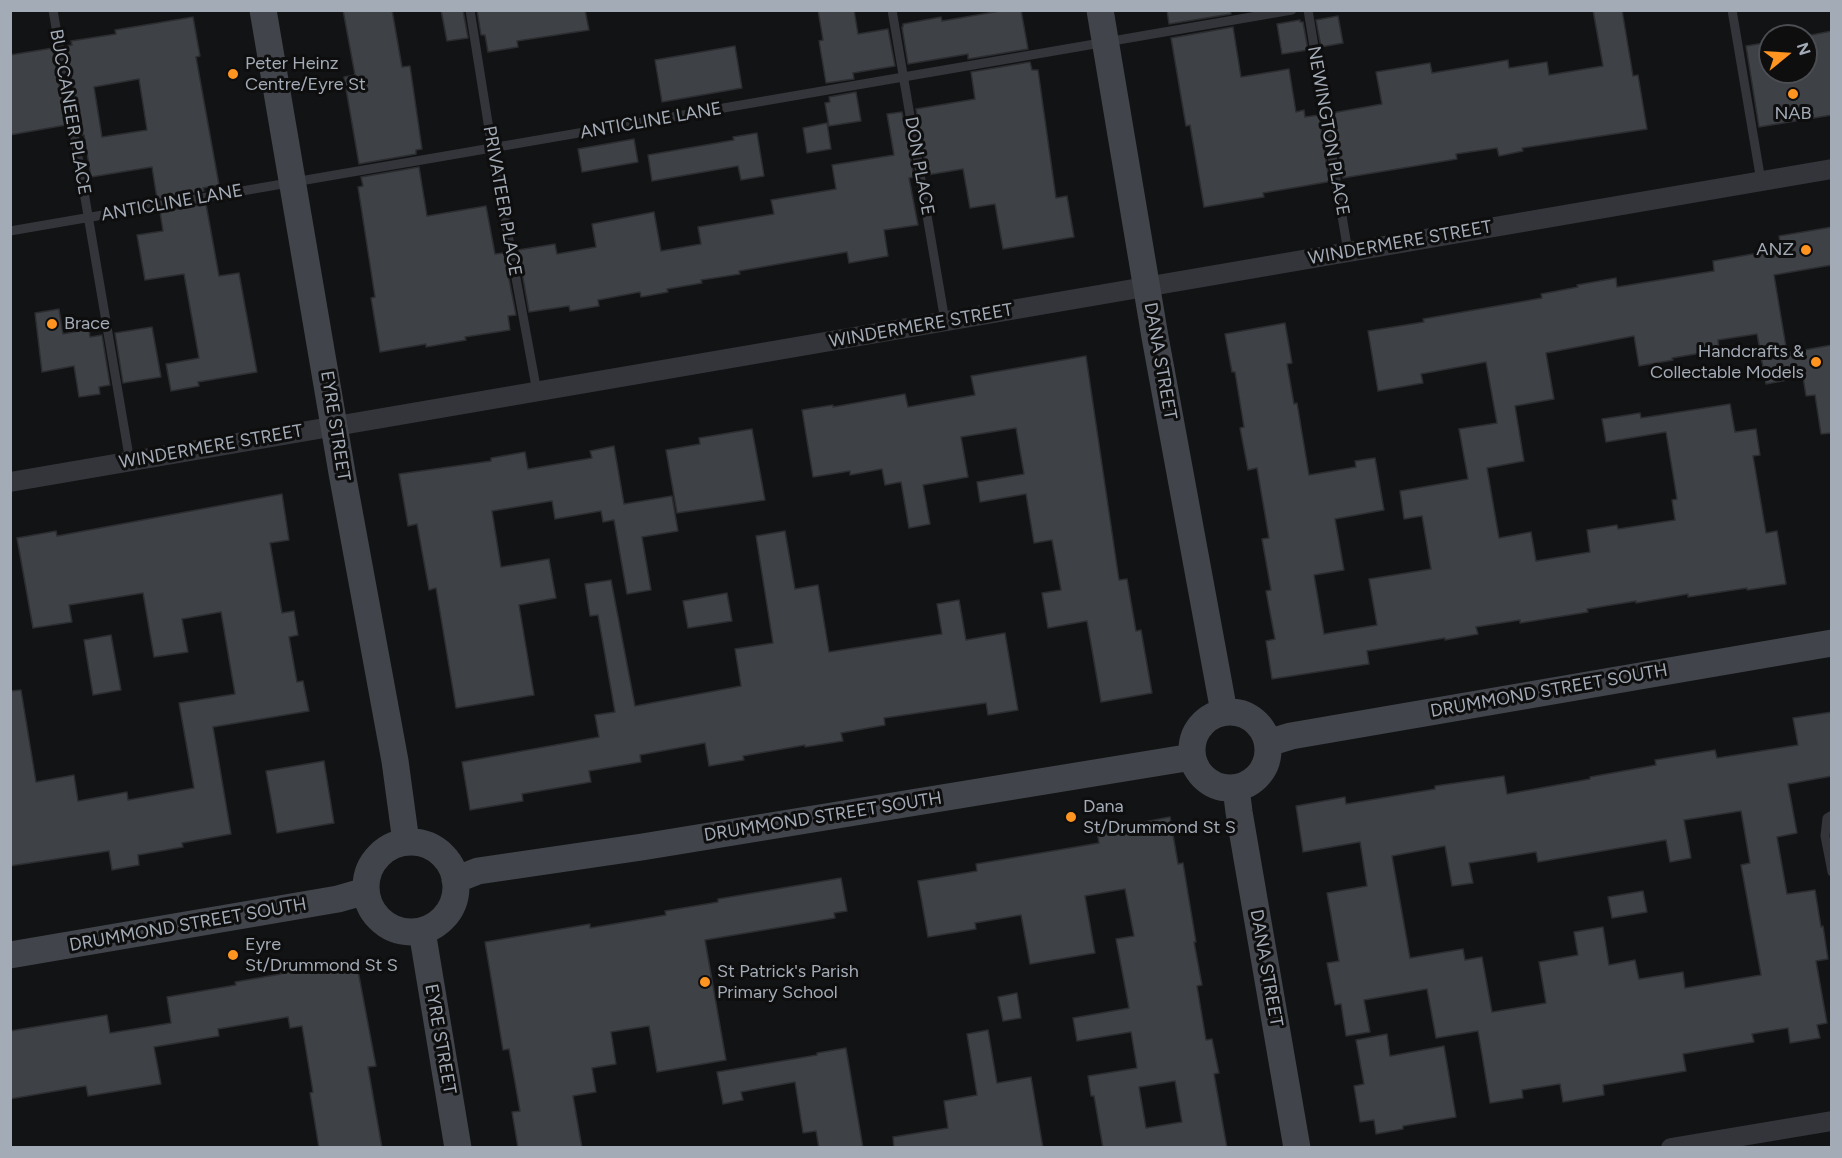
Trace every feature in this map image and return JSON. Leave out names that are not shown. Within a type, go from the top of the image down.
[{"type":"main road","name":"EYRE STREET","points":[[264,10],[342,473],[395,761],[406,842]]},
{"type":"main road","name":"DANA STREET","points":[[1100,10],[1147,287],[1224,712]]},
{"type":"main road","name":"DRUMMOND STREET SOUTH","points":[[1268,743],[1302,734],[1832,643]]},
{"type":"main road","points":[[1224,712],[1238,712],[1252,718],[1262,729],[1268,743],[1265,767],[1258,777],[1248,784],[1224,789],[1203,778],[1195,768],[1192,757],[1192,741],[1198,728],[1209,717],[1224,712]]},
{"type":"main road","name":"DRUMMOND STREET SOUTH","points":[[455,880],[478,871],[642,847],[1192,757]]},
{"type":"main road","name":"DANA STREET","points":[[1236,788],[1297,1148]]},
{"type":"main road","points":[[406,842],[428,846],[441,854],[450,866],[455,880],[452,906],[444,917],[434,926],[411,933],[400,931],[380,921],[368,902],[366,891],[366,881],[373,862],[387,849],[406,842]]},
{"type":"main road","name":"DRUMMOND STREET SOUTH","points":[[10,955],[338,899],[366,891]]},
{"type":"main road","name":"EYRE STREET","points":[[422,931],[458,1148]]},
{"type":"street","name":"WINDERMERE STREET","points":[[10,482],[1832,169]]},
{"type":"street","points":[[1671,1148],[1832,1121]]},
{"type":"lane","name":"BUCCANEER PLACE","points":[[53,10],[130,462]]},
{"type":"lane","name":"PRIVATEER PLACE","points":[[470,10],[492,148],[537,392]]},
{"type":"lane","name":"DON PLACE","points":[[892,10],[945,321]]},
{"type":"lane","name":"ANTICLINE LANE","points":[[10,231],[1292,10]]},
{"type":"lane","name":"NEWINGTON PLACE","points":[[1308,10],[1348,252]]},
{"type":"lane","points":[[1732,10],[1761,181]]},
{"type":"lane","points":[[1832,815],[1827,818],[1825,836],[1832,872]]},
{"type":"building","points":[[343,10],[392,10],[402,67],[410,66],[422,149],[416,150],[416,154],[359,164],[344,77],[355,75]]},
{"type":"building","points":[[441,10],[463,10],[468,38],[447,41]]},
{"type":"building","points":[[477,10],[585,10],[589,30],[517,41],[518,47],[488,52],[485,35],[481,35]]},
{"type":"building","points":[[818,10],[854,10],[858,34],[888,29],[895,66],[853,73],[854,79],[826,83],[819,41],[823,40]]},
{"type":"building","points":[[1006,10],[1021,10],[1028,49],[968,59],[968,54],[908,64],[903,24],[941,17],[942,21]]},
{"type":"building","points":[[1167,10],[1230,10],[1231,14],[1169,24]]},
{"type":"building","points":[[1593,10],[1622,10],[1633,76],[1638,75],[1647,129],[1522,148],[1523,151],[1499,156],[1497,148],[1456,154],[1457,159],[1343,178],[1332,113],[1382,104],[1376,72],[1430,63],[1432,73],[1508,60],[1509,68],[1547,62],[1549,75],[1603,66]]},
{"type":"building","points":[[1338,16],[1343,43],[1321,47],[1316,20]]},
{"type":"building","points":[[193,17],[200,56],[196,57],[219,185],[203,188],[204,191],[157,199],[152,167],[91,177],[66,46],[72,45],[71,41],[116,34],[115,30]],"holes":[[[139,79],[147,130],[102,137],[94,87]]]},
{"type":"building","points":[[1300,20],[1303,22],[1308,50],[1282,54],[1277,24]]},
{"type":"building","points":[[1233,27],[1241,77],[1289,69],[1296,112],[1304,110],[1305,117],[1319,115],[1329,180],[1263,193],[1264,197],[1204,207],[1190,125],[1186,126],[1171,38]]},
{"type":"building","name":"NAB","points":[[1832,31],[1832,115],[1759,127],[1746,46],[1758,44],[1758,84],[1818,84],[1818,34]]},
{"type":"building","points":[[735,46],[742,88],[662,102],[655,60]]},
{"type":"building","points":[[53,48],[66,125],[10,135],[10,55]]},
{"type":"building","points":[[1030,62],[1032,70],[1038,70],[1056,198],[1067,196],[1074,237],[1003,249],[995,204],[970,208],[963,169],[927,175],[916,109],[975,99],[971,72]]},
{"type":"building","points":[[856,92],[861,121],[829,126],[825,103],[830,102],[829,97]]},
{"type":"building","points":[[902,112],[914,177],[909,178],[918,225],[884,230],[888,256],[849,263],[847,252],[739,271],[740,274],[701,280],[702,283],[667,289],[668,292],[641,297],[640,292],[598,300],[599,306],[570,311],[569,306],[529,312],[518,250],[555,244],[557,254],[596,247],[592,224],[654,212],[661,251],[701,244],[698,227],[774,214],[771,200],[836,189],[832,165],[894,155],[887,114]]},
{"type":"building","points":[[827,123],[831,149],[807,153],[803,128]]},
{"type":"building","points":[[757,133],[764,176],[741,180],[738,166],[652,181],[648,155],[734,140],[733,137]]},
{"type":"building","points":[[634,139],[638,162],[582,172],[578,149]]},
{"type":"building","points":[[419,167],[427,216],[486,206],[495,254],[504,253],[516,315],[508,316],[510,330],[465,337],[466,340],[426,347],[426,344],[380,352],[371,298],[375,297],[358,187],[363,186],[361,177]]},
{"type":"building","points":[[206,204],[219,276],[239,273],[257,372],[198,382],[199,386],[171,391],[166,364],[199,358],[184,274],[145,280],[137,235],[163,231],[160,212]]},
{"type":"building","points":[[1832,227],[1832,265],[1774,275],[1787,353],[1832,345],[1832,433],[1821,434],[1815,395],[1806,396],[1803,377],[1766,384],[1757,334],[1718,340],[1719,350],[1639,366],[1634,336],[1546,353],[1554,399],[1515,406],[1524,461],[1487,468],[1499,538],[1531,532],[1536,561],[1590,552],[1587,530],[1617,525],[1618,529],[1675,520],[1672,500],[1677,499],[1666,432],[1606,442],[1602,419],[1640,413],[1641,418],[1730,404],[1735,432],[1756,429],[1760,455],[1753,456],[1766,533],[1777,531],[1786,584],[1688,597],[1688,594],[1636,603],[1636,601],[1587,609],[1588,612],[1520,623],[1520,620],[1476,627],[1478,634],[1367,651],[1369,664],[1272,679],[1266,641],[1275,639],[1266,591],[1271,590],[1262,539],[1269,538],[1257,468],[1248,470],[1240,428],[1244,427],[1235,372],[1232,372],[1225,334],[1285,323],[1292,363],[1287,364],[1294,404],[1297,403],[1309,475],[1356,467],[1355,461],[1375,458],[1384,510],[1335,519],[1344,570],[1314,575],[1324,634],[1377,625],[1369,579],[1431,569],[1422,516],[1404,519],[1400,491],[1468,479],[1459,429],[1497,423],[1486,362],[1421,374],[1423,383],[1378,391],[1368,331],[1542,298],[1541,294],[1616,278],[1617,287],[1714,271],[1713,261],[1781,249],[1779,236]]},
{"type":"building","points":[[59,309],[63,334],[89,329],[90,337],[102,335],[110,385],[99,387],[100,394],[79,397],[74,366],[42,372],[35,313]]},
{"type":"building","points":[[152,327],[161,377],[123,383],[115,333]]},
{"type":"building","points":[[1086,356],[1119,580],[1127,579],[1136,631],[1141,630],[1152,693],[1101,702],[1087,621],[1048,628],[1042,593],[1061,590],[1052,540],[1034,543],[1026,494],[980,502],[977,482],[1024,474],[1016,428],[961,437],[968,477],[923,485],[930,524],[909,528],[901,482],[885,485],[882,469],[850,475],[850,471],[813,477],[802,410],[905,394],[908,407],[975,395],[971,376]]},
{"type":"building","points":[[752,429],[765,500],[677,513],[666,450],[700,444],[699,438]]},
{"type":"building","points":[[614,446],[624,504],[672,496],[678,531],[642,537],[651,590],[627,594],[614,520],[603,522],[601,511],[555,519],[552,501],[492,511],[501,567],[549,559],[556,598],[519,605],[534,695],[456,708],[436,588],[429,590],[417,524],[408,526],[399,474],[491,461],[491,458],[525,452],[528,469],[592,458],[590,451]]},
{"type":"building","points":[[282,494],[289,540],[270,543],[282,613],[294,611],[298,635],[289,637],[297,682],[303,681],[309,711],[213,727],[231,834],[182,843],[183,847],[138,855],[139,865],[112,870],[109,851],[10,866],[10,691],[21,690],[36,782],[74,775],[78,801],[127,792],[128,800],[194,788],[179,703],[235,694],[221,612],[182,619],[188,652],[154,657],[143,593],[69,605],[72,622],[33,628],[17,538],[56,531],[57,536]]},
{"type":"building","points":[[785,531],[795,589],[818,585],[829,652],[942,634],[937,604],[959,600],[966,640],[1005,633],[1018,710],[988,715],[986,703],[884,718],[885,725],[841,733],[843,741],[743,756],[744,760],[709,766],[705,743],[640,755],[641,762],[589,771],[591,782],[522,794],[523,801],[470,810],[462,762],[599,737],[595,715],[615,712],[598,615],[590,616],[585,584],[611,580],[635,706],[741,686],[735,649],[773,643],[756,536]]},
{"type":"building","points":[[727,593],[732,621],[688,628],[683,601]]},
{"type":"building","points":[[111,635],[121,690],[93,695],[84,640]]},
{"type":"building","points":[[1832,712],[1832,776],[1788,784],[1797,833],[1777,837],[1787,894],[1815,890],[1821,927],[1823,926],[1828,959],[1816,961],[1827,1023],[1817,1025],[1820,1038],[1790,1043],[1788,1028],[1752,1034],[1754,1042],[1683,1054],[1686,1071],[1603,1085],[1604,1095],[1563,1102],[1560,1084],[1522,1090],[1523,1098],[1490,1103],[1478,1031],[1436,1038],[1427,989],[1364,1000],[1370,1032],[1346,1036],[1341,1004],[1335,1005],[1327,963],[1339,961],[1327,893],[1367,886],[1360,842],[1303,852],[1296,806],[1345,797],[1346,804],[1435,789],[1435,786],[1504,776],[1507,794],[1656,765],[1655,760],[1715,750],[1717,758],[1798,745],[1793,718]],"holes":[[[1741,811],[1750,863],[1741,865],[1761,975],[1685,988],[1683,972],[1639,979],[1635,960],[1609,965],[1603,927],[1574,932],[1578,955],[1539,962],[1546,1003],[1492,1012],[1482,957],[1465,960],[1463,949],[1410,958],[1392,856],[1445,846],[1452,886],[1473,883],[1469,863],[1536,852],[1538,862],[1666,840],[1670,862],[1691,858],[1684,820]]]},
{"type":"building","points":[[324,761],[334,823],[277,833],[266,771]]},
{"type":"building","points":[[1170,817],[1178,864],[1183,863],[1202,985],[1197,986],[1206,1040],[1212,1039],[1219,1073],[1214,1074],[1227,1148],[1103,1148],[1088,1076],[1137,1068],[1131,1032],[1077,1041],[1073,1018],[1129,1008],[1116,939],[1134,936],[1125,889],[1085,896],[1095,953],[1030,964],[1021,915],[975,923],[976,929],[928,937],[918,881],[977,871],[976,864],[1099,843],[1097,831]],"holes":[[[1175,1081],[1182,1122],[1146,1128],[1139,1087]]]},
{"type":"building","points":[[841,878],[847,911],[834,913],[835,918],[705,940],[726,1060],[657,1072],[649,1026],[611,1032],[616,1064],[592,1068],[596,1092],[573,1096],[582,1148],[518,1148],[512,1112],[520,1111],[509,1049],[503,1050],[485,942],[590,924],[590,928],[666,915],[665,911],[718,902],[718,899]]},
{"type":"building","points":[[1643,891],[1647,912],[1612,918],[1608,897]]},
{"type":"building","points":[[356,960],[376,1066],[368,1067],[382,1148],[319,1148],[302,1026],[290,1028],[288,1017],[218,1029],[219,1036],[154,1047],[161,1084],[88,1096],[86,1086],[10,1099],[10,1031],[107,1015],[110,1033],[171,1023],[167,997],[236,985],[235,982],[281,974],[280,972]]},
{"type":"building","points":[[1017,993],[1021,1018],[1003,1021],[998,997]]},
{"type":"building","points":[[988,1030],[997,1083],[1031,1077],[1043,1148],[894,1148],[893,1137],[948,1128],[944,1101],[977,1095],[967,1034]]},
{"type":"building","points":[[1387,1034],[1390,1056],[1444,1046],[1456,1117],[1403,1126],[1403,1129],[1376,1134],[1374,1120],[1360,1122],[1354,1086],[1364,1084],[1356,1040]]},
{"type":"building","points":[[846,1048],[863,1148],[819,1148],[816,1131],[803,1133],[795,1082],[741,1092],[743,1100],[723,1104],[717,1072]]},
{"type":"place","name":"Peter Heinz Centre/Eyre St","points":[[233,74]]},
{"type":"place","name":"NAB","points":[[1793,94]]},
{"type":"place","name":"ANZ","points":[[1806,250]]},
{"type":"place","name":"Brace","points":[[52,324]]},
{"type":"place","name":"Handcrafts & Collectable Models","points":[[1816,362]]},
{"type":"place","name":"Dana St/Drummond St S","points":[[1071,817]]},
{"type":"place","name":"Eyre St/Drummond St S","points":[[233,955]]},
{"type":"place","name":"St Patrick's Parish Primary School","points":[[705,982]]}]
